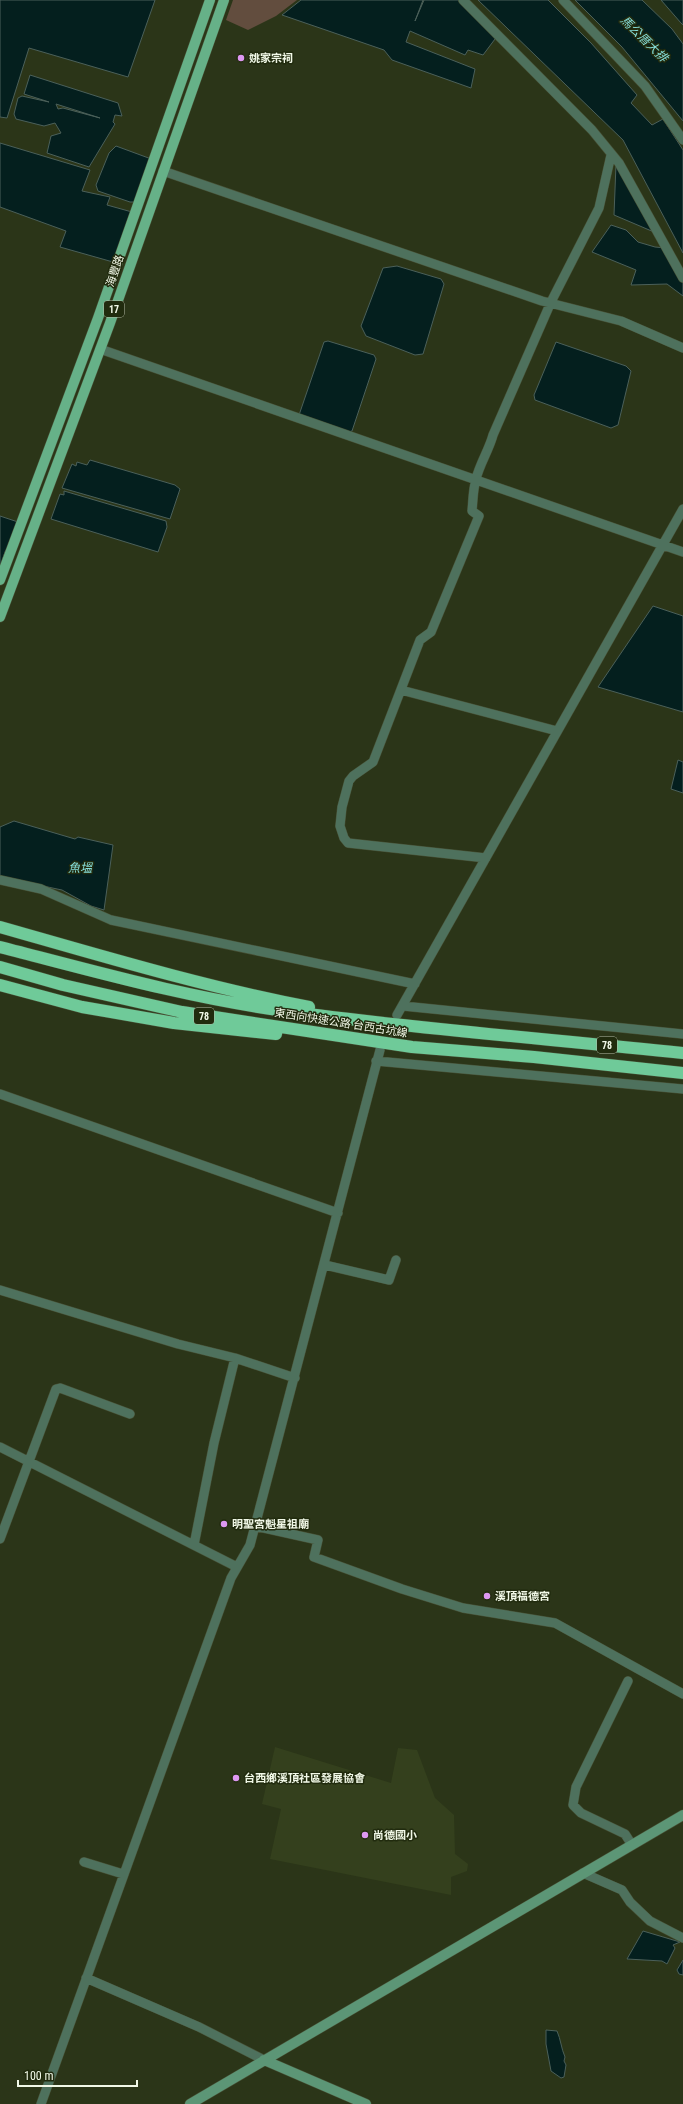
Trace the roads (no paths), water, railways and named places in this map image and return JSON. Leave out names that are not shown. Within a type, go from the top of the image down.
[{"type":"highway","points":[[0,927],[151,970],[263,998],[411,1026]]},
{"type":"highway","name":"東西向快速公路 台西古坑線","points":[[0,947],[163,989],[284,1011],[532,1039],[683,1053]]},
{"type":"highway","name":"東西向快速公路 台西古坑線","points":[[0,967],[63,985],[182,1012],[412,1047],[534,1057],[683,1074]]},
{"type":"highway","points":[[0,985],[82,1007],[174,1023],[412,1047]]},
{"type":"main road","name":"海豐路","points":[[0,580],[98,318],[210,0]]},
{"type":"main road","name":"海豐路","points":[[0,617],[100,349],[224,0]]},
{"type":"street","points":[[464,0],[592,130],[611,155],[619,162],[683,278]]},
{"type":"street","points":[[563,0],[645,86],[683,140]]},
{"type":"street","points":[[486,858],[348,843],[344,838],[340,826],[342,807],[349,781],[353,776],[373,762],[420,640],[431,632],[480,516],[472,511],[475,480],[551,302],[599,208],[611,155]]},
{"type":"street","points":[[164,171],[542,301],[551,302],[621,321],[683,348]]},
{"type":"street","points":[[100,349],[683,552]]},
{"type":"street","points":[[397,1016],[683,509]]},
{"type":"street","points":[[401,690],[557,732]]},
{"type":"street","points":[[0,880],[42,889],[111,920],[416,984]]},
{"type":"street","points":[[403,1006],[683,1034]]},
{"type":"street","points":[[41,2104],[231,1578],[250,1545],[325,1265],[380,1050]]},
{"type":"street","points":[[376,1061],[683,1089]]},
{"type":"street","points":[[0,1094],[338,1213]]},
{"type":"street","points":[[325,1265],[389,1280],[396,1260]]},
{"type":"street","points":[[0,1290],[178,1344],[235,1358],[295,1378]]},
{"type":"street","points":[[194,1545],[214,1443],[235,1358]]},
{"type":"street","points":[[0,1539],[56,1388],[60,1388],[130,1414]]},
{"type":"street","points":[[0,1447],[237,1567]]},
{"type":"street","points":[[255,1526],[318,1540],[314,1557],[402,1589],[463,1608],[555,1623],[683,1694]]},
{"type":"street","points":[[628,1681],[576,1787],[573,1805],[581,1813],[625,1834],[632,1845]]},
{"type":"street","points":[[190,2104],[683,1815]]},
{"type":"street","points":[[84,1862],[123,1874]]},
{"type":"street","points":[[583,1873],[622,1890],[630,1902],[650,1921],[683,1938]]},
{"type":"street","points":[[86,1978],[199,2027],[264,2060],[353,2101],[366,2104]]},
{"type":"water","points":[[0,0],[155,0],[128,77],[29,48],[7,118],[0,117]]},
{"type":"water","points":[[301,0],[423,0],[415,21],[424,0],[466,0],[498,35],[483,55],[468,50],[465,55],[410,31],[406,42],[475,69],[471,88],[392,60],[384,50],[282,15]]},
{"type":"water","points":[[478,0],[548,0],[591,43],[637,95],[631,103],[652,125],[663,119],[683,150],[683,253],[623,140]]},
{"type":"water","name":"馬公厝大排","points":[[575,0],[642,0],[672,29],[683,44],[683,121],[622,47]]},
{"type":"water","points":[[661,0],[683,0],[683,25],[681,23]]},
{"type":"water","points":[[30,75],[118,103],[122,116],[115,115],[113,122],[115,124],[89,167],[47,153],[51,136],[61,133],[55,123],[44,126],[16,119],[14,114],[18,98],[22,96],[49,102],[24,94]],"holes":[[[56,104],[100,118],[63,108],[58,109]]]},
{"type":"water","points":[[0,143],[90,170],[82,191],[110,197],[107,205],[132,212],[113,262],[60,247],[66,231],[0,207]]},
{"type":"water","points":[[116,146],[154,160],[138,202],[130,202],[98,191],[96,185],[109,153]]},
{"type":"water","points":[[616,164],[661,235],[614,215]]},
{"type":"water","points":[[611,225],[626,230],[638,242],[655,247],[666,248],[683,279],[683,296],[667,284],[631,285],[636,270],[592,252]]},
{"type":"water","points":[[397,266],[441,279],[444,284],[423,354],[415,355],[366,336],[361,326],[383,268]]},
{"type":"water","points":[[328,341],[374,355],[376,359],[352,431],[341,434],[298,418],[324,342]]},
{"type":"water","points":[[556,342],[626,366],[631,371],[618,425],[611,428],[535,400],[534,395]]},
{"type":"water","points":[[90,460],[175,485],[180,489],[170,519],[62,488],[72,464],[76,466],[77,462],[87,465]]},
{"type":"water","points":[[64,491],[166,521],[167,527],[158,552],[51,519],[60,494],[64,495]]},
{"type":"water","points":[[0,516],[21,523],[5,552],[0,567]]},
{"type":"water","points":[[653,606],[683,616],[683,712],[598,687]]},
{"type":"water","points":[[678,760],[683,762],[683,793],[671,789]]},
{"type":"water","name":"魚塭","points":[[14,821],[75,839],[78,837],[113,845],[104,910],[91,906],[62,890],[0,877],[0,827]]},
{"type":"water","points":[[643,1931],[680,1942],[673,1945],[675,1948],[667,1964],[662,1961],[627,1959]]},
{"type":"water","points":[[683,1960],[683,1975],[679,1974],[677,1970]]},
{"type":"water","points":[[546,2030],[557,2031],[565,2057],[564,2061],[566,2065],[564,2077],[561,2078],[551,2071],[546,2044]]},
{"type":"tunnel","points":[[382,1047],[395,1019]]},
{"type":"place","name":"姚家宗祠","points":[[241,58]]},
{"type":"place","name":"明聖宮魁星祖廟","points":[[224,1524]]},
{"type":"place","name":"溪頂福德宮","points":[[487,1596]]},
{"type":"place","name":"台西鄉溪頂社區發展協會","points":[[236,1778]]},
{"type":"place","name":"尚德國小","points":[[365,1835]]}]
